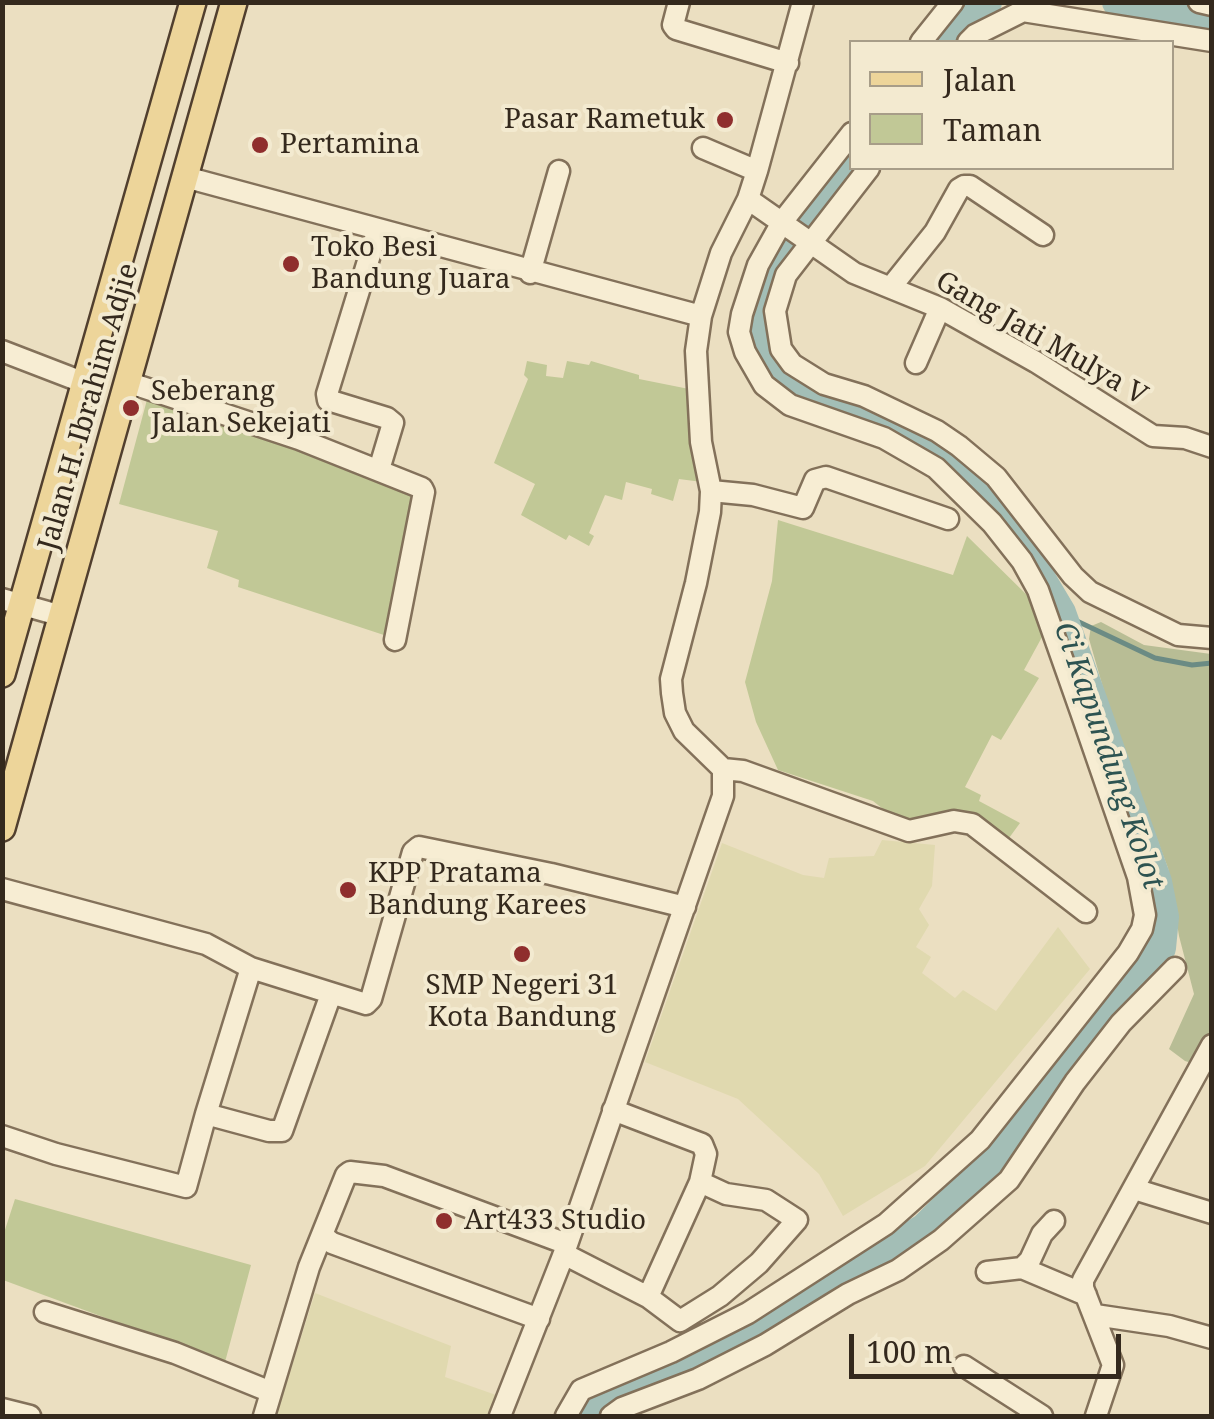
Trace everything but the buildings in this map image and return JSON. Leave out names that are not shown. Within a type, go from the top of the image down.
[{"type":"main road","name":"Jalan H. Ibrahim Adjie","points":[[2,674],[12,601],[85,382],[192,2]]},
{"type":"main road","name":"Jalan H. Ibrahim Adjie","points":[[2,828],[234,2]]},
{"type":"street","points":[[680,2],[676,29],[788,63]]},
{"type":"street","points":[[803,2],[748,199],[720,253],[701,316],[697,380],[701,442],[711,491],[696,583],[671,679],[675,713],[684,731],[723,769],[742,771],[909,831],[954,820],[972,824],[1086,912]]},
{"type":"street","points":[[923,40],[953,2]]},
{"type":"street","points":[[977,40],[1023,12],[1212,41]]},
{"type":"street","points":[[849,139],[796,232],[775,311],[777,339],[792,364],[824,384],[864,396],[937,431],[959,446],[996,478],[1090,592],[1178,635],[1212,638]]},
{"type":"street","points":[[703,148],[757,171]]},
{"type":"street","points":[[566,1416],[581,1390],[672,1352],[748,1313],[886,1224],[980,1140],[1142,930],[1145,916],[1138,877],[1038,590],[1022,561],[980,509],[936,468],[884,438],[790,405],[764,386],[739,332],[758,266],[867,170]]},
{"type":"street","points":[[530,272],[559,171]]},
{"type":"street","points":[[185,177],[377,232],[701,316]]},
{"type":"street","points":[[891,287],[935,232],[964,186],[970,186],[1043,235]]},
{"type":"street","name":"Gang Jati Mulya V","points":[[748,199],[854,273],[940,308],[1036,362],[1153,436],[1186,438],[1212,447]]},
{"type":"street","points":[[377,232],[327,394],[328,400],[387,418],[393,424],[381,463]]},
{"type":"street","points":[[916,362],[940,308]]},
{"type":"street","points":[[2,351],[85,382]]},
{"type":"street","points":[[128,382],[299,439],[422,488],[396,640]]},
{"type":"street","points":[[711,491],[753,495],[803,508],[815,480],[826,476],[948,519]]},
{"type":"street","points":[[12,601],[62,616]]},
{"type":"street","points":[[500,1416],[566,1249],[724,796],[723,769]]},
{"type":"street","points":[[2,890],[206,944],[250,968],[369,1004],[408,866],[419,847],[685,907]]},
{"type":"street","points":[[2,1136],[186,1187],[250,968]]},
{"type":"street","points":[[611,1416],[765,1345],[848,1294],[898,1270],[941,1240],[1009,1180],[1075,1082],[1122,1023],[1176,968]]},
{"type":"street","points":[[206,1114],[281,1132],[331,994]]},
{"type":"street","points":[[1096,1416],[1113,1365],[1082,1288],[1086,1272],[1205,1071],[1212,1044]]},
{"type":"street","points":[[613,1110],[702,1144],[706,1154],[700,1182],[648,1297]]},
{"type":"street","points":[[264,1416],[322,1234],[346,1175],[354,1172],[384,1176],[566,1249],[648,1297],[680,1321],[720,1296],[759,1263],[797,1222],[766,1200],[726,1194],[700,1182]]},
{"type":"street","points":[[1134,1189],[1212,1213]]},
{"type":"street","points":[[1022,1268],[1054,1220]]},
{"type":"street","points":[[322,1234],[332,1244],[539,1319]]},
{"type":"street","points":[[986,1272],[1022,1268],[1090,1305],[1212,1338]]},
{"type":"street","points":[[44,1312],[175,1353],[272,1392]]},
{"type":"street","points":[[964,1366],[1042,1416]]},
{"type":"street","points":[[2,1408],[30,1416]]},
{"type":"shaded area","points":[[882,840],[935,845],[932,886],[919,909],[929,925],[916,947],[931,957],[922,973],[955,998],[963,990],[996,1011],[1058,927],[1090,969],[925,1166],[843,1216],[819,1174],[738,1099],[645,1062],[722,843],[803,875],[824,878],[829,858],[874,856]]},
{"type":"shaded area","points":[[315,1293],[451,1346],[445,1377],[496,1395],[488,1416],[272,1416],[278,1383],[286,1385]]},
{"type":"green space","points":[[527,361],[547,365],[546,376],[563,378],[567,361],[589,365],[591,361],[639,375],[639,379],[694,390],[702,482],[679,479],[673,501],[651,494],[652,489],[626,482],[622,500],[605,495],[589,533],[594,536],[589,546],[569,535],[566,540],[521,515],[535,484],[494,463],[528,379],[524,375]]},
{"type":"green space","points":[[148,396],[420,492],[393,638],[238,587],[239,580],[207,568],[218,531],[119,504]]},
{"type":"green space","points":[[778,520],[953,575],[967,536],[1031,599],[1042,637],[1024,670],[1039,678],[1001,740],[992,735],[965,787],[981,795],[979,801],[1020,823],[1009,838],[961,814],[902,824],[873,801],[778,770],[756,722],[745,682],[772,581]]},
{"type":"green space","points":[[1101,622],[1144,645],[1211,654],[1211,1069],[1185,1061],[1169,1049],[1194,994],[1168,868],[1113,722],[1089,639],[1091,626]]},
{"type":"green space","points":[[15,1199],[251,1265],[225,1362],[3,1280],[3,1236]]},
{"type":"waterway","name":"Ci Kapundung Kolot","points":[[946,40],[968,12],[986,2]]},
{"type":"waterway","name":"Ci Kapundung Kolot","points":[[1118,2],[1212,19]]},
{"type":"waterway","name":"Ci Kapundung Kolot","points":[[588,1416],[602,1399],[781,1314],[925,1229],[996,1159],[1160,948],[1163,917],[1156,882],[1060,613],[1013,534],[962,463],[899,426],[790,382],[770,362],[761,332],[761,306],[772,269],[849,168]]},
{"type":"waterway","points":[[1060,613],[1155,658],[1192,665],[1212,663]]},
{"type":"place","name":"Pasar Rametuk","points":[[725,120]]},
{"type":"place","name":"Pertamina","points":[[260,145]]},
{"type":"place","name":"Toko Besi Bandung Juara","points":[[291,264]]},
{"type":"place","name":"Seberang Jalan Sekejati","points":[[131,408]]},
{"type":"place","name":"KPP Pratama Bandung Karees","points":[[348,890]]},
{"type":"place","name":"SMP Negeri 31 Kota Bandung","points":[[522,954]]},
{"type":"place","name":"Art433 Studio","points":[[444,1221]]}]
